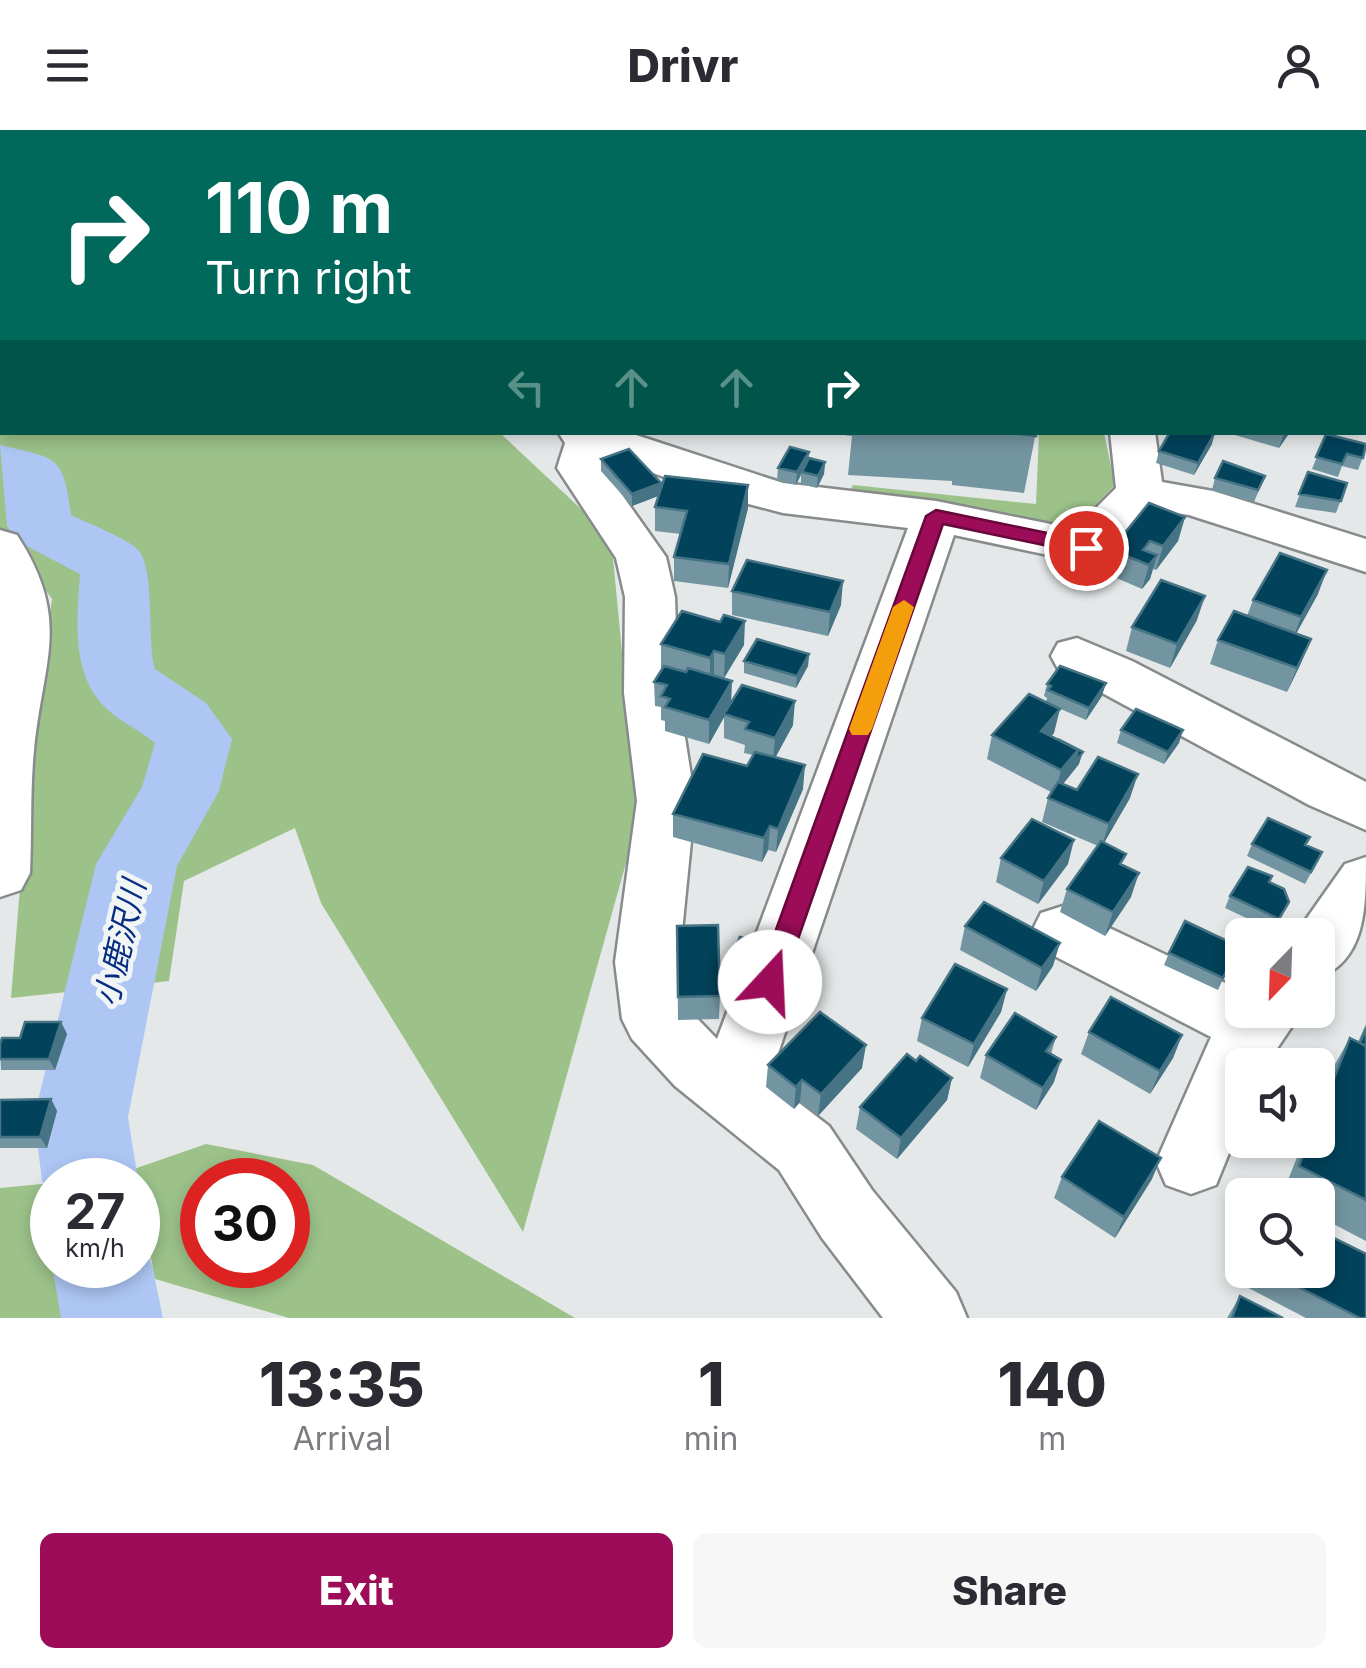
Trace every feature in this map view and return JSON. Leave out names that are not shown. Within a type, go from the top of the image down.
[{"type":"street","points":[[1132,435],[1140,493]]},
{"type":"street","points":[[929,1318],[847,1214],[804,1148],[700,1065],[656,1019],[647,962],[666,801],[651,693],[650,597],[641,557],[580,468],[584,436],[705,477],[783,498],[936,516],[1086,548],[1121,506],[1140,493],[1196,502],[1366,556]]},
{"type":"street","points":[[705,477],[752,451]]},
{"type":"street","points":[[732,1089],[936,516]]},
{"type":"street","points":[[0,546],[19,572],[28,638],[5,754],[0,873]]},
{"type":"street","points":[[1077,656],[1170,700],[1260,756],[1366,808]]},
{"type":"street","points":[[1335,930],[1366,881]]},
{"type":"street","points":[[1062,931],[1225,1003]]},
{"type":"street","points":[[1192,1162],[1237,1052],[1257,1028]]},
{"type":"green space","points":[[0,435],[502,435],[611,537],[638,820],[523,1232],[321,903],[295,828],[184,881],[169,981],[11,998],[30,764],[52,599],[0,529]]},
{"type":"green space","points":[[1039,435],[1104,435],[1115,485],[1073,528],[1051,531],[848,495],[853,485],[1036,504]]},
{"type":"green space","points":[[206,1144],[277,1158],[180,1158],[180,1286],[160,1280],[160,1160]]},
{"type":"green space","points":[[310,1164],[575,1318],[289,1318],[186,1288],[310,1288]]},
{"type":"green space","points":[[30,1185],[30,1288],[93,1288],[98,1318],[0,1318],[0,1188]]},
{"type":"building","points":[[1168,435],[1213,435],[1198,463],[1159,451]]},
{"type":"building","points":[[1326,435],[1366,444],[1363,458],[1347,454],[1342,464],[1316,457]]},
{"type":"building","points":[[790,447],[809,452],[797,472],[778,468]]},
{"type":"building","points":[[629,449],[661,483],[632,494],[601,459]]},
{"type":"building","points":[[809,458],[825,462],[818,476],[802,472]]},
{"type":"building","points":[[1223,461],[1265,476],[1258,490],[1215,478]]},
{"type":"building","points":[[1308,472],[1347,483],[1341,501],[1299,494]]},
{"type":"building","points":[[665,476],[748,485],[729,564],[674,557],[687,511],[655,507]]},
{"type":"building","points":[[1149,503],[1185,517],[1163,546],[1150,541],[1143,550],[1157,555],[1149,565],[1111,550]]},
{"type":"building","points":[[1280,553],[1327,570],[1301,617],[1253,600]]},
{"type":"building","points":[[747,560],[843,581],[830,612],[732,591]]},
{"type":"building","points":[[1161,580],[1205,596],[1177,644],[1132,627]]},
{"type":"building","points":[[682,611],[720,622],[724,615],[745,621],[725,654],[714,651],[710,658],[661,644]]},
{"type":"building","points":[[1234,611],[1311,639],[1297,668],[1218,640]]},
{"type":"building","points":[[757,639],[809,654],[797,676],[744,661]]},
{"type":"building","points":[[664,666],[686,672],[688,668],[732,681],[709,720],[665,707],[670,699],[661,696],[667,685],[654,682]]},
{"type":"building","points":[[1060,666],[1106,683],[1089,708],[1048,690],[1051,686],[1047,684]]},
{"type":"building","points":[[742,685],[795,701],[775,738],[745,729],[749,722],[724,714]]},
{"type":"building","points":[[1029,694],[1060,709],[1041,731],[1078,750],[1061,770],[992,735]]},
{"type":"building","points":[[1136,709],[1183,730],[1168,752],[1121,730]]},
{"type":"building","points":[[755,752],[805,765],[778,829],[770,826],[764,838],[673,814],[703,754],[747,766]]},
{"type":"building","points":[[1098,757],[1138,774],[1109,824],[1048,798],[1058,782],[1077,790]]},
{"type":"building","points":[[1268,818],[1310,837],[1305,845],[1322,852],[1311,872],[1252,844]]},
{"type":"building","points":[[1032,819],[1074,840],[1044,881],[1001,858]]},
{"type":"building","points":[[1101,841],[1126,854],[1120,864],[1139,873],[1113,912],[1067,889]]},
{"type":"building","points":[[1248,867],[1272,876],[1269,882],[1284,889],[1289,902],[1277,918],[1230,896]]},
{"type":"building","points":[[984,902],[1060,943],[1042,968],[965,926]]},
{"type":"building","points":[[1185,921],[1225,940],[1225,974],[1223,978],[1169,953]]},
{"type":"building","points":[[718,925],[720,996],[678,997],[677,926]]},
{"type":"building","points":[[740,937],[755,941],[744,969],[728,965]]},
{"type":"building","points":[[955,964],[1007,989],[974,1044],[922,1018]]},
{"type":"building","points":[[1111,997],[1182,1035],[1160,1071],[1089,1032]]},
{"type":"building","points":[[820,1012],[866,1045],[821,1094],[802,1080],[796,1087],[768,1065]]},
{"type":"building","points":[[1015,1013],[1056,1037],[1046,1051],[1061,1060],[1043,1088],[986,1055]]},
{"type":"building","points":[[25,1022],[61,1022],[49,1059],[0,1059],[2,1038],[20,1038]]},
{"type":"building","points":[[1350,1038],[1366,1046],[1366,1200],[1335,1184],[1335,1178],[1323,1178],[1299,1166],[1302,1158],[1335,1158],[1335,1076]]},
{"type":"building","points":[[907,1054],[916,1061],[920,1056],[952,1078],[901,1138],[860,1107]]},
{"type":"building","points":[[51,1099],[40,1137],[0,1137],[0,1100]]},
{"type":"building","points":[[1099,1121],[1161,1158],[1124,1217],[1062,1177]]},
{"type":"building","points":[[1335,1238],[1366,1254],[1366,1318],[1301,1288],[1335,1288]]},
{"type":"building","points":[[1240,1296],[1283,1318],[1232,1318]]},
{"type":"waterway","name":"小鹿沢川","points":[[0,464],[34,475],[40,526],[114,564],[114,647],[121,676],[136,693],[180,722],[194,739],[180,791],[137,864],[81,1117],[87,1158]]},
{"type":"waterway","name":"小鹿沢川","points":[[106,1288],[112,1318]]},
{"type":"slow traffic","points":[[860,729],[904,607]]},
{"type":"route","points":[[770,982],[936,516],[1086,548]]}]
